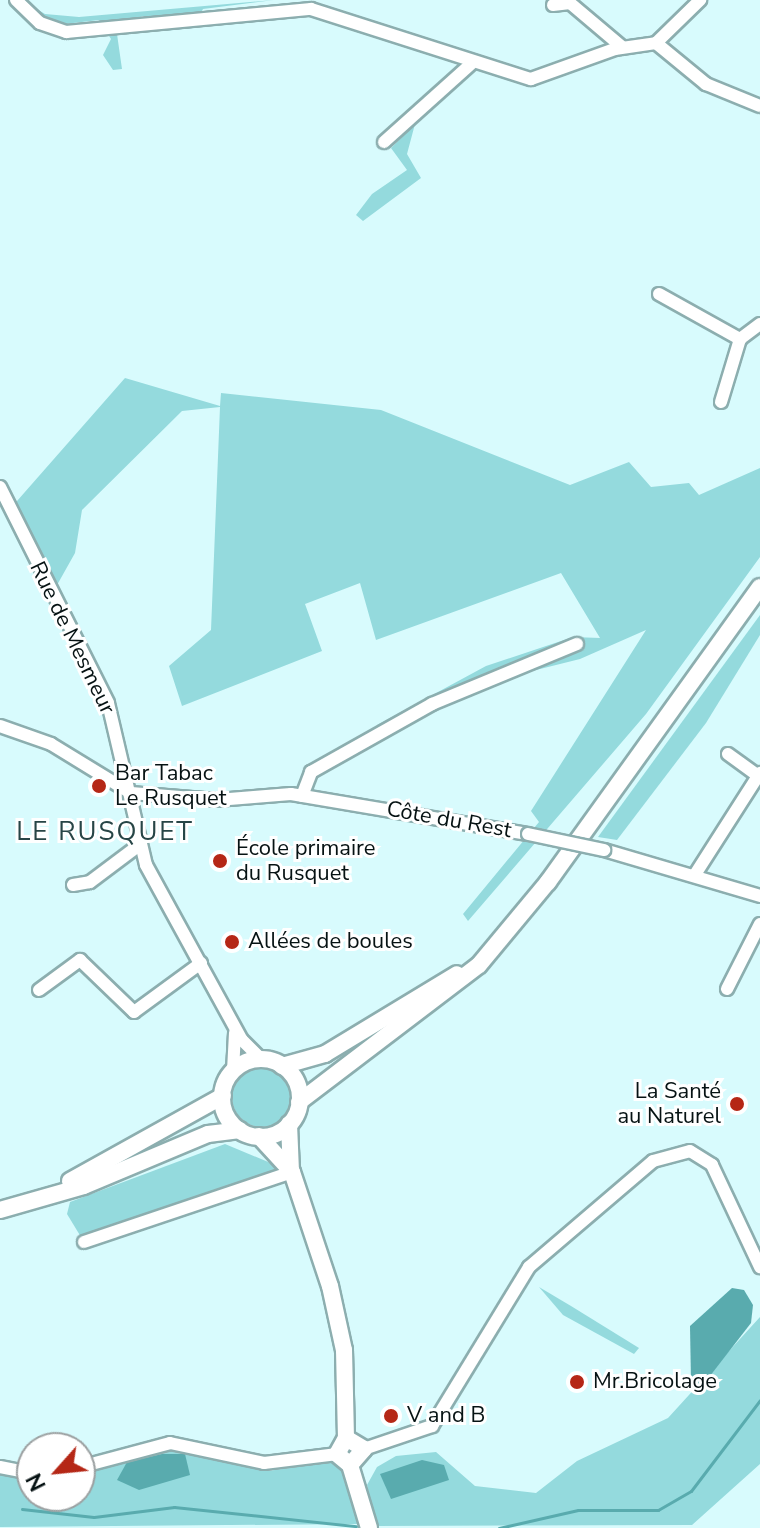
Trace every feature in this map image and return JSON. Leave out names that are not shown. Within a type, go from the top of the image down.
[{"type":"main road","points":[[369,1528],[343,1459],[346,1438],[341,1326],[292,1172],[289,1124],[299,1102],[438,1002],[499,941],[760,587]]},
{"type":"main road","points":[[282,1066],[315,1059],[368,1030],[499,941]]},
{"type":"main road","points":[[30,1202],[223,1096],[233,1071],[261,1059],[282,1066],[296,1082],[299,1102]]},
{"type":"main road","points":[[223,1096],[240,1130]]},
{"type":"main road","points":[[259,1136],[289,1124]]},
{"type":"main road","points":[[0,1210],[30,1202],[208,1134],[240,1130],[259,1136],[292,1172]]},
{"type":"main road","points":[[346,1438],[364,1449]]},
{"type":"main road","points":[[343,1459],[364,1449]]},
{"type":"street","points":[[16,0],[40,23],[66,32],[311,9],[471,64],[541,79],[622,47],[656,43],[700,0]]},
{"type":"street","points":[[553,5],[570,3],[622,47]]},
{"type":"street","points":[[656,43],[706,84],[760,106]]},
{"type":"street","points":[[384,142],[471,64]]},
{"type":"street","points":[[659,294],[740,339]]},
{"type":"street","points":[[721,402],[740,339],[760,324]]},
{"type":"street","name":"Rue de Mesmeur","points":[[0,487],[108,703],[131,793],[138,846]]},
{"type":"street","points":[[302,796],[311,772],[432,704],[577,644]]},
{"type":"street","points":[[0,726],[51,744],[131,793]]},
{"type":"street","points":[[696,873],[759,775],[728,754]]},
{"type":"street","name":"Côte du Rest","points":[[131,793],[302,796],[604,850],[696,873],[760,896]]},
{"type":"street","points":[[73,885],[90,882],[138,846],[234,1026],[261,1059]]},
{"type":"street","points":[[727,989],[760,924]]},
{"type":"street","points":[[39,990],[80,960],[134,1012],[201,963]]},
{"type":"street","points":[[233,1071],[234,1026]]},
{"type":"street","points":[[364,1449],[414,1438],[432,1426],[529,1267],[638,1169],[690,1151],[712,1165],[760,1267]]},
{"type":"street","points":[[84,1242],[292,1172]]},
{"type":"street","points":[[96,1462],[154,1443],[204,1445],[274,1464],[343,1459]]},
{"type":"shaded area","points":[[22,0],[45,14],[79,17],[274,0],[203,9],[193,28],[163,31],[143,16],[116,27],[122,69],[113,70],[103,55],[111,39],[99,20],[56,25]]},
{"type":"shaded area","points":[[415,124],[407,154],[421,178],[363,221],[356,215],[372,194],[407,170],[391,148]]},
{"type":"shaded area","points":[[125,378],[220,406],[221,393],[381,410],[570,485],[629,462],[651,487],[689,483],[699,495],[760,468],[760,557],[646,714],[468,921],[463,914],[539,822],[531,811],[646,630],[580,659],[508,677],[386,734],[377,725],[486,666],[573,637],[600,638],[561,573],[376,640],[360,583],[305,604],[322,651],[182,706],[169,666],[211,630],[220,407],[182,411],[82,510],[75,553],[52,594],[10,509]]},
{"type":"shaded area","points":[[760,615],[760,635],[706,723],[617,840],[598,837]]},
{"type":"shaded area","points":[[262,1067],[274,1069],[283,1076],[290,1085],[290,1109],[283,1118],[274,1125],[262,1127],[250,1125],[241,1118],[234,1109],[232,1097],[234,1085],[241,1076],[250,1069]]},
{"type":"shaded area","points":[[225,1144],[292,1172],[84,1242],[67,1214],[70,1202]]},
{"type":"shaded area","points":[[539,1287],[639,1348],[634,1354],[563,1315]]},
{"type":"shaded area","points":[[732,1288],[744,1290],[753,1305],[751,1323],[703,1385],[691,1382],[690,1326]]},
{"type":"shaded area","points":[[760,1317],[760,1464],[692,1525],[376,1526],[367,1485],[377,1467],[396,1456],[436,1452],[475,1486],[536,1493],[577,1461],[668,1418]]},
{"type":"shaded area","points":[[161,1449],[268,1471],[331,1462],[346,1475],[361,1524],[0,1527],[0,1474],[16,1476],[16,1512],[96,1512],[96,1471]]},
{"type":"shaded area","points":[[162,1454],[185,1454],[190,1475],[139,1490],[117,1480],[127,1462]]},
{"type":"shaded area","points":[[422,1460],[444,1465],[449,1480],[391,1499],[380,1474]]},
{"type":"waterway","points":[[499,1528],[578,1510],[658,1510],[691,1491],[760,1400]]},
{"type":"waterway","points":[[49,1512],[94,1517],[174,1507],[356,1526]]},
{"type":"place","name":"Bar Tabac Le Rusquet","points":[[99,786]]},
{"type":"place","name":"École primaire du Rusquet","points":[[220,861]]},
{"type":"place","name":"Allées de boules","points":[[232,942]]},
{"type":"place","name":"La Santé au Naturel","points":[[737,1104]]},
{"type":"place","name":"Mr.Bricolage","points":[[577,1382]]},
{"type":"place","name":"V and B","points":[[391,1416]]},
{"type":"district","name":"LE RUSQUET","points":[[105,832]]}]
